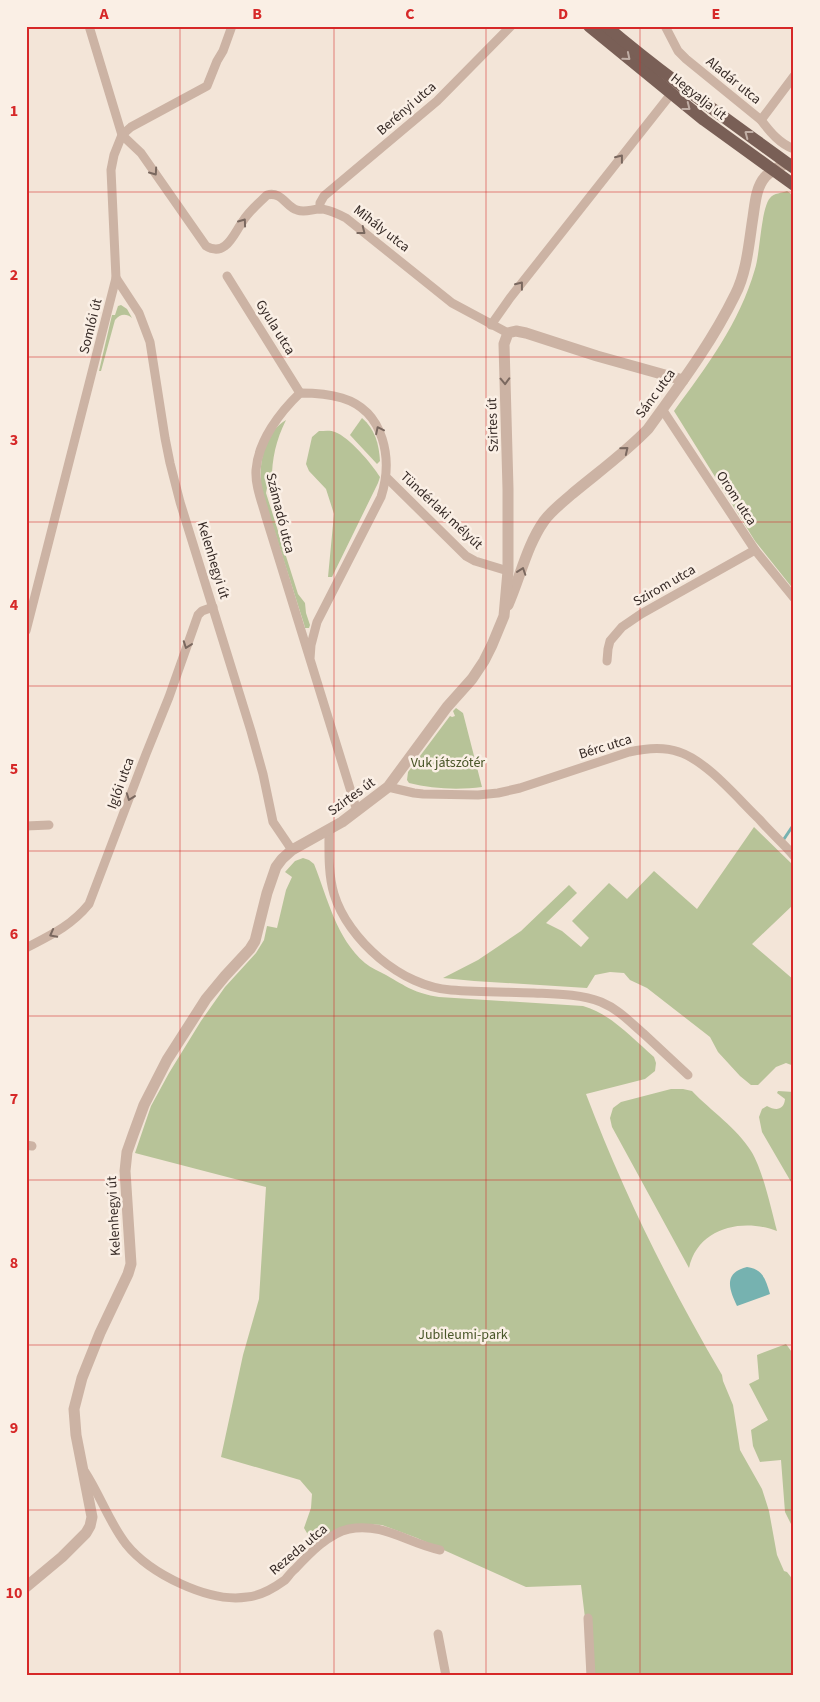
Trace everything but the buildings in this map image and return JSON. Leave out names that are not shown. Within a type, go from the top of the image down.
[{"type":"main road","name":"Hegyalja út","points":[[589,26],[671,94],[794,185]]},
{"type":"main road","name":"Hegyalja út","points":[[606,26],[678,84],[792,162]]},
{"type":"street","points":[[88,26],[122,135],[131,127],[207,86],[232,26]]},
{"type":"street","name":"Berényi utca","points":[[320,209],[320,203],[324,196],[436,101],[511,26]]},
{"type":"street","name":"Aladár utca","points":[[665,26],[678,51],[686,59],[761,120],[769,131],[794,150]]},
{"type":"street","points":[[761,120],[794,76]]},
{"type":"street","points":[[491,325],[516,290],[671,94]]},
{"type":"street","name":"Mihály utca","points":[[122,135],[141,153],[206,246],[212,250],[226,246],[243,220],[267,195],[276,195],[295,210],[320,209],[332,211],[346,218],[452,303],[508,333],[516,331],[526,333],[597,356],[684,380]]},
{"type":"street","name":"Somlói út","points":[[26,631],[116,278],[110,170],[122,135]]},
{"type":"street","points":[[772,170],[792,162]]},
{"type":"street","name":"Sánc utca","points":[[504,616],[520,578],[530,547],[545,518],[638,440],[684,380],[710,342],[736,293],[745,262],[756,197],[764,178],[772,170]]},
{"type":"street","name":"Gyula utca","points":[[227,276],[300,393]]},
{"type":"street","name":"Kelenhegyi út","points":[[116,278],[139,313],[150,342],[170,463],[251,731],[263,774],[273,822],[292,850]]},
{"type":"street","name":"Szirtes út","points":[[508,333],[504,344],[508,479],[508,571],[504,616],[480,667],[388,787],[329,830],[331,882],[339,907],[358,938],[368,949],[396,970],[421,983],[443,990],[556,994],[580,996],[601,1002],[623,1014],[688,1074]]},
{"type":"street","name":"Számadó utca","points":[[310,659],[311,645],[317,622],[381,497],[387,465],[385,444],[381,432],[369,414],[353,402],[343,398],[300,393],[291,401],[267,435],[261,448],[256,471],[257,485],[266,517],[310,659],[357,810]]},
{"type":"street","name":"Orom utca","points":[[662,409],[755,550],[794,598]]},
{"type":"street","name":"Tündérlaki mélyút","points":[[386,477],[466,556],[475,561],[508,571]]},
{"type":"street","name":"Szirom utca","points":[[607,660],[610,641],[622,627],[641,614],[755,550]]},
{"type":"street","name":"Iglói utca","points":[[26,948],[69,924],[89,904],[169,697],[198,615],[212,607]]},
{"type":"street","name":"Bérc utca","points":[[388,787],[414,793],[478,795],[498,793],[630,752],[644,749],[670,750],[680,752],[696,760],[713,774],[794,856]]},
{"type":"street","points":[[26,826],[49,825]]},
{"type":"street","name":"Kelenhegyi út","points":[[26,1587],[62,1557],[86,1533],[90,1526],[92,1517],[74,1424],[74,1409],[77,1394],[100,1333],[128,1274],[130,1264],[125,1171],[127,1152],[144,1105],[167,1060],[189,1024],[211,993],[250,950],[255,941],[267,893],[276,867],[292,850],[329,830]]},
{"type":"street","name":"Rezeda utca","points":[[82,1466],[127,1544],[141,1558],[162,1573],[188,1587],[214,1596],[247,1597],[270,1590],[286,1579],[294,1569],[328,1540],[339,1532],[351,1529],[385,1530],[440,1550]]},
{"type":"street","points":[[588,1618],[591,1676]]},
{"type":"street","points":[[438,1634],[446,1676]]},
{"type":"green space","points":[[787,191],[794,196],[794,590],[755,541],[674,411],[721,344],[740,308],[755,269],[767,203],[774,195]]},
{"type":"green space","points":[[121,305],[127,309],[132,318],[128,315],[123,315],[115,320],[101,371],[99,371],[112,315],[115,315],[118,306]]},
{"type":"green space","points":[[362,418],[376,437],[380,461],[377,464],[350,435]]},
{"type":"green space","points":[[286,420],[274,453],[272,488],[270,486],[267,488],[266,493],[298,594],[305,603],[309,628],[305,628],[262,492],[261,483],[262,462],[267,443],[278,426]]},
{"type":"green space","points":[[319,431],[333,431],[347,439],[366,458],[380,477],[332,577],[328,577],[334,514],[326,489],[309,471],[306,464],[312,437]]},
{"type":"green space","name":"Vuk játszótér","points":[[456,708],[463,713],[482,787],[427,787],[409,783],[407,780],[408,772],[450,716],[455,716],[453,711]]},
{"type":"green space","points":[[754,827],[794,866],[794,904],[752,944],[794,980],[794,1066],[786,1063],[776,1067],[758,1085],[751,1085],[740,1076],[718,1052],[710,1037],[647,988],[630,980],[624,973],[610,972],[595,975],[587,988],[443,978],[478,960],[521,931],[569,885],[577,893],[546,923],[562,931],[581,947],[589,938],[572,921],[609,883],[627,899],[654,871],[697,909]]},
{"type":"green space","name":"Jubileumi-park","points":[[303,858],[314,864],[334,917],[347,942],[355,953],[372,968],[411,989],[423,994],[439,997],[583,1006],[612,1021],[654,1057],[656,1063],[655,1071],[645,1079],[586,1094],[615,1167],[648,1238],[722,1375],[733,1405],[740,1450],[762,1489],[769,1511],[777,1555],[784,1571],[794,1581],[794,1676],[587,1676],[585,1618],[581,1585],[526,1587],[417,1538],[382,1525],[365,1524],[314,1545],[304,1528],[311,1508],[312,1494],[300,1480],[221,1457],[243,1355],[259,1299],[266,1187],[135,1153],[151,1106],[201,1021],[225,987],[256,953],[264,940],[267,926],[277,928],[286,890],[292,877],[285,872],[295,861]]},
{"type":"green space","points":[[671,1089],[692,1091],[731,1127],[751,1151],[759,1168],[777,1231],[764,1227],[750,1226],[724,1229],[702,1243],[694,1254],[689,1268],[612,1127],[610,1118],[613,1108],[621,1102]]},
{"type":"green space","points":[[778,1091],[794,1092],[794,1187],[762,1132],[759,1117],[762,1109],[767,1106],[776,1109],[783,1105],[785,1099],[777,1093]]},
{"type":"green space","points":[[786,1344],[794,1355],[794,1530],[785,1512],[781,1460],[760,1462],[753,1446],[751,1430],[768,1420],[749,1384],[759,1379],[757,1355]]},
{"type":"water","points":[[747,1267],[757,1270],[763,1276],[770,1294],[737,1306],[730,1288],[731,1277],[734,1273]]},
{"type":"waterway","points":[[784,839],[794,824]]}]
